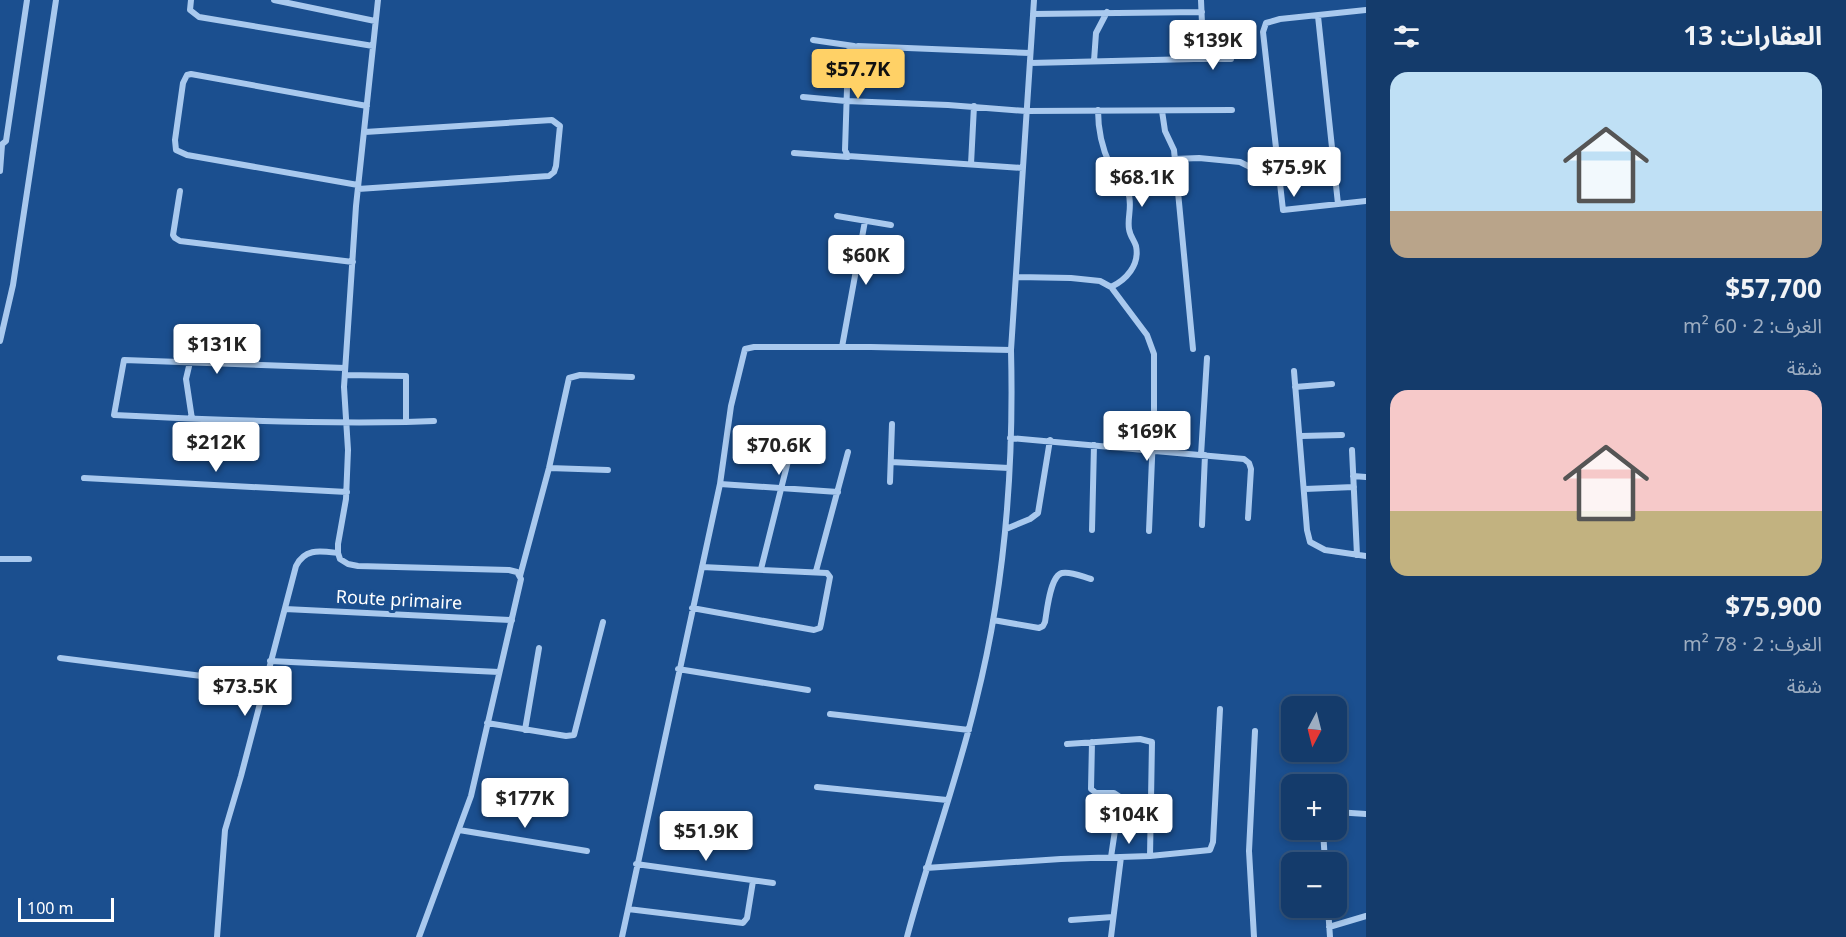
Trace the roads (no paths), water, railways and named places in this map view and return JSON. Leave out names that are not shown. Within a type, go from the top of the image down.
[{"type":"street","points":[[0,171],[1,145],[6,141],[27,0]]},
{"type":"street","points":[[0,340],[13,285],[57,0]]},
{"type":"street","points":[[190,0],[190,10],[199,16],[373,46]]},
{"type":"street","points":[[274,0],[375,21]]},
{"type":"street","points":[[378,0],[358,187],[344,387],[348,450],[347,492],[338,553],[340,559],[358,566],[508,570],[517,572],[520,576]]},
{"type":"street","points":[[907,937],[969,730],[1001,580],[1009,468],[1011,350],[1034,0]]},
{"type":"street","points":[[1194,59],[1200,56],[1203,48],[1202,0]]},
{"type":"street","points":[[1366,10],[1280,19],[1266,23],[1264,27],[1283,210],[1366,201]]},
{"type":"street","points":[[1094,61],[1096,33],[1107,12]]},
{"type":"street","points":[[1033,14],[1202,12]]},
{"type":"street","points":[[1318,16],[1338,204]]},
{"type":"street","points":[[813,40],[858,46],[1030,53]]},
{"type":"street","points":[[854,158],[845,154],[846,101],[848,54],[850,48],[858,46]]},
{"type":"street","points":[[1030,63],[1231,59]]},
{"type":"street","points":[[365,132],[552,120],[560,126],[556,166],[554,172],[549,176],[358,187],[187,155],[176,150],[175,140],[183,83],[187,75],[191,74],[367,106]]},
{"type":"street","points":[[803,97],[1026,111],[1232,110]]},
{"type":"street","points":[[971,164],[974,106]]},
{"type":"street","points":[[1098,110],[1098,126],[1111,166],[1129,194],[1131,202],[1128,227],[1136,246],[1136,258],[1130,272],[1123,282],[1111,287]]},
{"type":"street","points":[[1162,111],[1165,131],[1175,159],[1192,349]]},
{"type":"street","points":[[794,153],[1023,168]]},
{"type":"street","points":[[1175,159],[1199,158],[1240,162],[1280,182]]},
{"type":"street","points":[[180,191],[173,235],[180,241],[353,262]]},
{"type":"street","points":[[837,216],[891,225]]},
{"type":"street","points":[[842,347],[865,221]]},
{"type":"street","points":[[1017,277],[1100,280],[1111,287],[1138,320],[1152,344],[1154,372],[1149,531]]},
{"type":"street","points":[[622,937],[678,669],[720,484],[736,379],[746,348],[1011,350]]},
{"type":"street","points":[[1202,525],[1207,358]]},
{"type":"street","points":[[406,422],[406,376],[124,360],[114,415],[347,423],[406,422],[434,421]]},
{"type":"street","points":[[190,362],[186,379],[192,419]]},
{"type":"street","points":[[1294,370],[1307,530],[1310,542],[1325,550],[1366,556]]},
{"type":"street","points":[[419,937],[459,831],[476,778],[521,584],[520,576],[549,468],[569,378],[580,375],[632,377]]},
{"type":"street","points":[[1295,387],[1332,384]]},
{"type":"street","points":[[890,482],[892,424]]},
{"type":"street","points":[[1301,436],[1342,435]]},
{"type":"street","points":[[1010,438],[1244,459],[1249,463],[1251,469],[1248,518]]},
{"type":"street","points":[[1006,529],[1038,513],[1050,440]]},
{"type":"street","points":[[1092,530],[1094,445]]},
{"type":"street","points":[[1352,450],[1357,555]]},
{"type":"street","points":[[816,572],[848,452]]},
{"type":"street","points":[[761,569],[789,457]]},
{"type":"street","points":[[891,462],[1009,468]]},
{"type":"street","points":[[549,468],[608,470]]},
{"type":"street","points":[[1353,476],[1366,477]]},
{"type":"street","points":[[84,478],[347,492]]},
{"type":"street","points":[[720,484],[837,492]]},
{"type":"street","points":[[1305,489],[1354,487]]},
{"type":"street","points":[[217,937],[225,830],[296,566],[301,557],[308,553],[338,553]]},
{"type":"street","points":[[0,559],[28,559]]},
{"type":"street","points":[[692,608],[818,630],[821,624],[830,577],[827,573],[702,567]]},
{"type":"street","points":[[993,620],[1039,628],[1045,622],[1052,586],[1060,573],[1091,579]]},
{"type":"street","name":"Route primaire","points":[[285,609],[512,620]]},
{"type":"street","points":[[487,723],[566,736],[574,735],[603,622]]},
{"type":"street","points":[[525,730],[539,648]]},
{"type":"street","points":[[60,658],[265,684]]},
{"type":"street","points":[[270,660],[499,672]]},
{"type":"street","points":[[678,669],[808,690]]},
{"type":"street","points":[[926,868],[1205,852],[1212,847],[1220,709]]},
{"type":"street","points":[[830,714],[969,730]]},
{"type":"street","points":[[1254,937],[1249,851],[1255,731]]},
{"type":"street","points":[[1067,744],[1140,739],[1152,742],[1150,856]]},
{"type":"street","points":[[1092,742],[1092,789],[1096,793],[1114,794],[1120,797],[1111,857]]},
{"type":"street","points":[[817,787],[947,801]]},
{"type":"street","points":[[1347,813],[1366,814]]},
{"type":"street","points":[[459,831],[586,851]]},
{"type":"street","points":[[1111,937],[1121,857]]},
{"type":"street","points":[[636,864],[773,883]]},
{"type":"street","points":[[628,909],[742,923],[747,918],[753,880]]},
{"type":"street","points":[[1329,927],[1366,916]]},
{"type":"street","points":[[1071,920],[1113,917]]},
{"type":"street","points":[[1329,918],[1330,937]]}]
